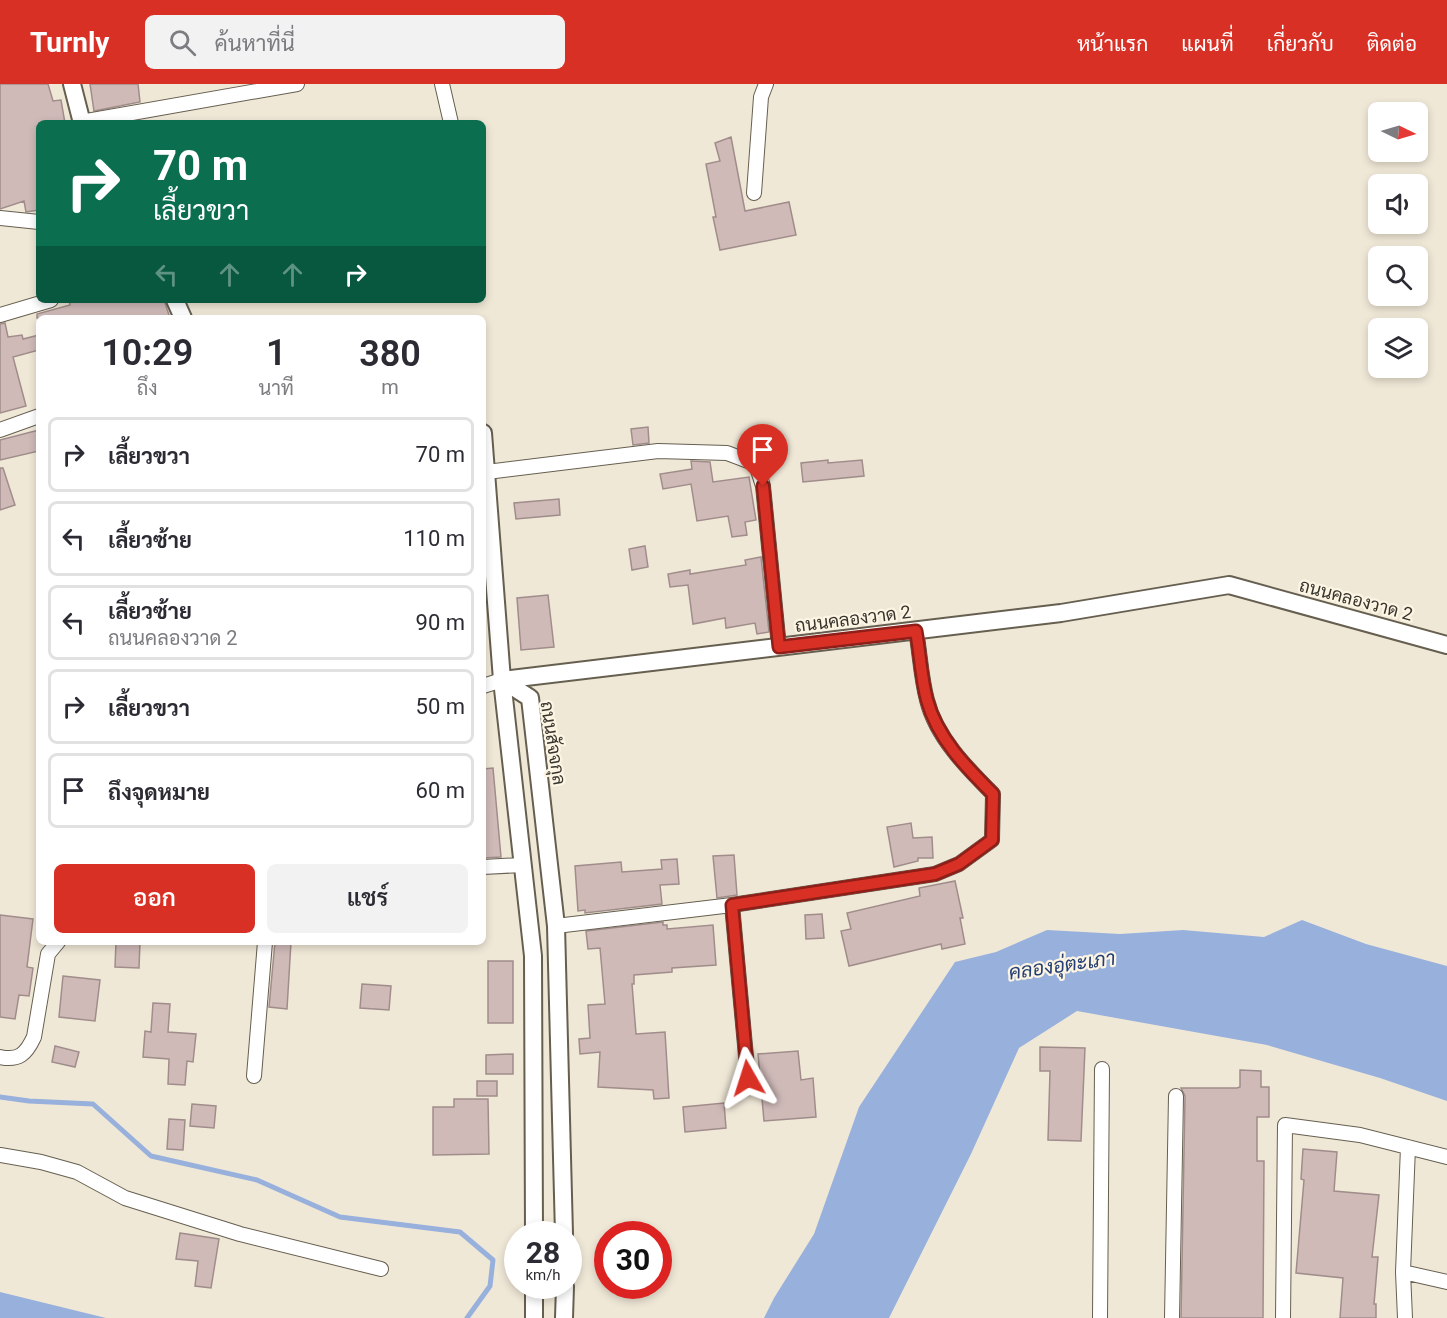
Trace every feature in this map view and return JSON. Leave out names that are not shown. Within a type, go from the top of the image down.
[{"type":"street","points":[[72,84],[81,120]]},
{"type":"street","points":[[99,120],[297,84]]},
{"type":"street","points":[[442,84],[450,120]]},
{"type":"street","points":[[754,193],[761,97],[766,84]]},
{"type":"street","points":[[0,218],[36,222]]},
{"type":"street","points":[[0,315],[41,303]]},
{"type":"street","points":[[0,430],[36,417]]},
{"type":"street","points":[[487,472],[658,451],[728,453],[756,464],[763,486],[779,647]]},
{"type":"street","points":[[486,462],[502,680],[533,956],[534,1221]]},
{"type":"street","name":"ถนนคลองวาด 2","points":[[502,680],[1061,613],[1229,585],[1447,645]]},
{"type":"street","points":[[556,926],[732,905],[935,874],[959,864],[992,840],[993,794],[960,761],[939,728],[927,701],[916,631]]},
{"type":"street","points":[[486,685],[502,680]]},
{"type":"street","name":"ถนนสัจจกุล","points":[[502,680],[530,698],[556,926],[564,1221]]},
{"type":"street","points":[[486,867],[522,865]]},
{"type":"street","points":[[732,905],[748,1078]]},
{"type":"street","points":[[0,1057],[10,1059],[20,1056],[29,1048],[34,1037],[48,954],[56,945]]},
{"type":"street","points":[[254,1076],[265,945]]},
{"type":"street","points":[[1100,1318],[1102,1069]]},
{"type":"street","points":[[1172,1318],[1176,1096]]},
{"type":"street","points":[[1283,1318],[1285,1125],[1360,1134],[1447,1157]]},
{"type":"street","points":[[1405,1318],[1403,1272],[1408,1147]]},
{"type":"street","points":[[0,1155],[41,1162],[77,1172],[125,1198],[240,1234],[381,1269]]},
{"type":"street","points":[[1403,1272],[1447,1282]]},
{"type":"street","points":[[534,1299],[534,1318]]},
{"type":"street","points":[[564,1318],[565,1299]]},
{"type":"water","name":"คลองอุ่ตะเภา","points":[[1302,920],[1366,944],[1447,966],[1447,1101],[1380,1078],[1267,1045],[1077,1011],[1019,1048],[971,1154],[889,1318],[764,1318],[814,1234],[859,1107],[955,962],[996,952],[1047,930],[1120,934],[1183,930],[1264,937]]},
{"type":"water","points":[[0,1292],[106,1318],[0,1318]]},
{"type":"building","points":[[0,84],[48,84],[53,101],[61,100],[64,120],[36,120],[36,210],[26,212],[24,201],[0,209]]},
{"type":"building","points":[[90,84],[138,84],[140,102],[94,111]]},
{"type":"building","points":[[731,137],[745,211],[789,202],[796,235],[720,250],[706,164],[720,161],[715,143]]},
{"type":"building","points":[[70,303],[165,303],[169,315],[37,315],[70,305]]},
{"type":"building","points":[[5,323],[8,337],[22,335],[23,339],[36,336],[36,351],[13,357],[26,406],[0,413],[0,324]]},
{"type":"building","points":[[648,427],[649,443],[633,445],[631,429]]},
{"type":"building","points":[[36,431],[36,452],[0,460],[0,440]]},
{"type":"building","points":[[828,460],[828,463],[862,460],[864,476],[803,482],[801,463]]},
{"type":"building","points":[[691,461],[710,462],[713,482],[749,477],[756,520],[745,522],[747,535],[732,537],[728,516],[697,521],[691,484],[663,489],[660,474],[692,469]]},
{"type":"building","points":[[0,468],[3,468],[15,505],[0,510]]},
{"type":"building","points":[[559,499],[560,515],[516,519],[514,503]]},
{"type":"building","points":[[645,546],[648,567],[632,570],[629,549]]},
{"type":"building","points":[[761,557],[769,632],[757,634],[755,623],[726,628],[725,618],[693,624],[688,585],[670,587],[668,574],[690,570],[690,574],[746,565],[745,560]]},
{"type":"building","points":[[548,595],[554,647],[521,650],[517,598]]},
{"type":"building","points":[[493,768],[501,857],[486,858],[486,769]]},
{"type":"building","points":[[911,823],[913,838],[932,837],[933,858],[918,858],[918,861],[894,867],[887,827]]},
{"type":"building","points":[[734,855],[737,895],[717,898],[713,856]]},
{"type":"building","points":[[677,859],[679,884],[660,885],[662,904],[585,913],[585,910],[578,911],[575,866],[621,862],[622,872],[662,869],[661,860]]},
{"type":"building","points":[[955,881],[963,918],[960,918],[965,944],[942,949],[941,944],[849,966],[841,931],[851,929],[847,913],[920,896],[919,888]]},
{"type":"building","points":[[822,914],[824,938],[806,939],[805,915]]},
{"type":"building","points":[[0,915],[33,919],[27,967],[33,968],[29,996],[19,995],[15,1019],[0,1017]]},
{"type":"building","points":[[663,922],[663,925],[667,925],[667,929],[713,925],[716,965],[672,968],[672,972],[634,975],[634,984],[632,984],[636,1034],[665,1032],[669,1098],[654,1099],[653,1090],[598,1087],[600,1052],[580,1054],[579,1039],[590,1038],[588,1005],[605,1004],[600,948],[588,949],[586,931]]},
{"type":"building","points":[[116,945],[140,945],[139,968],[115,967]]},
{"type":"building","points":[[275,945],[291,945],[287,1009],[269,1007]]},
{"type":"building","points":[[488,961],[513,961],[513,1023],[488,1023]]},
{"type":"building","points":[[63,976],[100,980],[95,1021],[59,1017]]},
{"type":"building","points":[[362,984],[391,986],[389,1010],[360,1008]]},
{"type":"building","points":[[153,1003],[170,1004],[168,1032],[196,1034],[193,1062],[187,1061],[185,1085],[168,1084],[169,1059],[143,1057],[145,1031],[151,1032]]},
{"type":"building","points":[[55,1046],[79,1052],[75,1067],[52,1062]]},
{"type":"building","points":[[1040,1047],[1085,1048],[1081,1141],[1048,1140],[1050,1071],[1040,1071]]},
{"type":"building","points":[[798,1051],[801,1080],[813,1078],[816,1117],[764,1121],[758,1054]]},
{"type":"building","points":[[513,1054],[513,1074],[486,1074],[486,1055]]},
{"type":"building","points":[[1240,1070],[1261,1071],[1261,1087],[1269,1087],[1269,1117],[1257,1117],[1257,1161],[1264,1161],[1263,1318],[1181,1318],[1185,1096],[1181,1088],[1237,1088],[1240,1087]]},
{"type":"building","points":[[477,1081],[497,1081],[497,1096],[477,1096]]},
{"type":"building","points":[[454,1099],[488,1099],[489,1154],[433,1155],[433,1107],[454,1107]]},
{"type":"building","points":[[724,1103],[726,1128],[685,1132],[683,1107]]},
{"type":"building","points":[[192,1104],[216,1106],[214,1128],[190,1126]]},
{"type":"building","points":[[169,1119],[185,1120],[183,1150],[167,1149]]},
{"type":"building","points":[[1303,1149],[1337,1152],[1334,1191],[1379,1195],[1372,1257],[1378,1257],[1374,1304],[1376,1304],[1376,1318],[1340,1318],[1343,1278],[1296,1273],[1304,1180],[1301,1179]]},
{"type":"building","points":[[180,1233],[219,1239],[211,1288],[195,1286],[198,1261],[176,1259]]},
{"type":"waterway","points":[[0,1097],[29,1101],[93,1104],[151,1156],[257,1180],[340,1217],[460,1232],[493,1260],[490,1286],[467,1318]]},
{"type":"route","points":[[748,1078],[732,905],[935,874],[959,864],[992,840],[993,794],[960,761],[939,728],[927,701],[916,631],[779,647],[763,486]]}]
